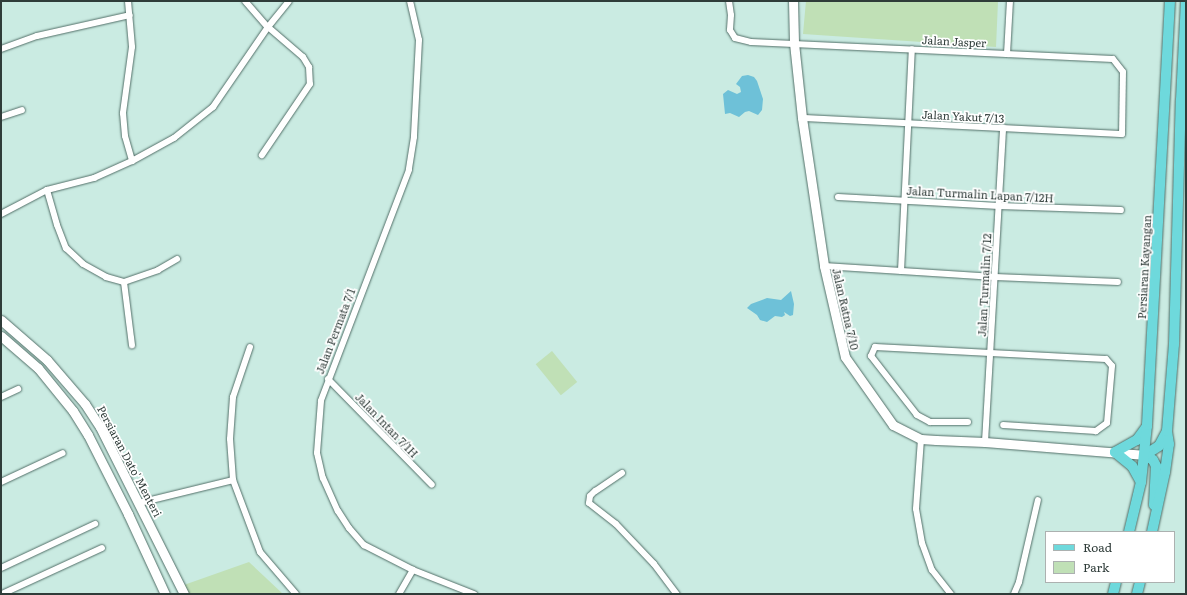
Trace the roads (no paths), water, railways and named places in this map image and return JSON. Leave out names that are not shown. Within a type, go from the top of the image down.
[{"type":"main road","name":"Persiaran Kayangan","points":[[1128,531],[1141,482],[1145,455],[1170,1]]},
{"type":"main road","points":[[1153,530],[1166,472],[1169,444],[1167,431],[1174,344],[1181,108],[1186,1]]},
{"type":"main road","points":[[1141,482],[1132,466],[1115,452],[1137,440],[1147,425]]},
{"type":"main road","points":[[1153,530],[1156,466],[1153,460],[1145,455],[1159,446],[1167,431]]},
{"type":"main road","points":[[1113,594],[1116,583]]},
{"type":"main road","points":[[1137,594],[1140,583]]},
{"type":"street","points":[[128,1],[132,46],[123,113],[125,136],[132,160]]},
{"type":"street","points":[[245,1],[268,28],[303,57],[309,67],[310,84],[262,155]]},
{"type":"street","points":[[1,214],[47,190],[94,178],[174,138],[213,107],[268,28],[289,1]]},
{"type":"street","name":"Jalan Permata 7/1","points":[[410,1],[419,40],[414,137],[409,170],[320,401],[317,453],[323,478],[338,511],[349,528],[364,545],[413,570],[474,594]]},
{"type":"street","name":"Jalan Jasper","points":[[729,1],[731,15],[730,30],[735,38],[751,42],[1113,60],[1123,72],[1122,134]]},
{"type":"street","name":"Jalan Ratna 7/10","points":[[793,1],[794,43],[802,118],[824,266],[845,357],[893,425],[921,439],[985,442],[1145,455]]},
{"type":"street","points":[[1008,54],[1010,1]]},
{"type":"street","points":[[1,49],[37,36],[130,15]]},
{"type":"street","points":[[901,271],[912,49]]},
{"type":"street","points":[[1,117],[22,110]]},
{"type":"street","name":"Jalan Yakut 7/13","points":[[802,118],[1122,134]]},
{"type":"street","name":"Jalan Turmalin 7/12","points":[[985,442],[1003,128]]},
{"type":"street","points":[[47,190],[57,225],[66,248],[83,264],[106,277],[124,282],[158,270],[177,259]]},
{"type":"street","name":"Jalan Turmalin Lapan 7/12H","points":[[838,196],[999,206],[1121,210]]},
{"type":"street","points":[[824,266],[995,277],[1118,282]]},
{"type":"street","points":[[124,282],[132,345]]},
{"type":"street","name":"Persiaran Dato' Menteri","points":[[1,320],[47,360],[85,404],[100,427],[184,594]]},
{"type":"street","points":[[1,336],[38,368],[73,411],[88,435],[128,514],[165,594]]},
{"type":"street","points":[[250,347],[233,397],[230,439],[233,480],[260,552],[296,594]]},
{"type":"street","points":[[968,422],[930,422],[917,415],[871,356],[875,347],[1106,359],[1112,366],[1107,423],[1096,431],[1003,425]]},
{"type":"street","name":"Jalan Intan 7/1H","points":[[328,379],[432,485]]},
{"type":"street","points":[[1,397],[18,389]]},
{"type":"street","points":[[921,439],[916,509],[922,543],[932,570],[950,594]]},
{"type":"street","points":[[1,482],[63,453]]},
{"type":"street","points":[[622,473],[595,491],[590,496],[589,504],[616,524],[654,564],[677,594]]},
{"type":"street","points":[[139,503],[233,480]]},
{"type":"street","points":[[1014,594],[1019,582],[1038,500]]},
{"type":"street","points":[[1,568],[95,524]]},
{"type":"street","points":[[2,594],[102,548]]},
{"type":"street","points":[[399,594],[413,570]]},
{"type":"water","points":[[748,75],[754,77],[757,81],[763,99],[762,110],[758,115],[749,111],[745,112],[739,117],[730,113],[725,114],[723,94],[728,90],[737,94],[741,92],[740,87],[736,84],[742,76]]},
{"type":"water","points":[[791,291],[794,304],[793,315],[790,316],[784,312],[785,315],[782,317],[775,316],[767,322],[760,320],[757,315],[747,308],[751,304],[767,298],[781,300]]}]
